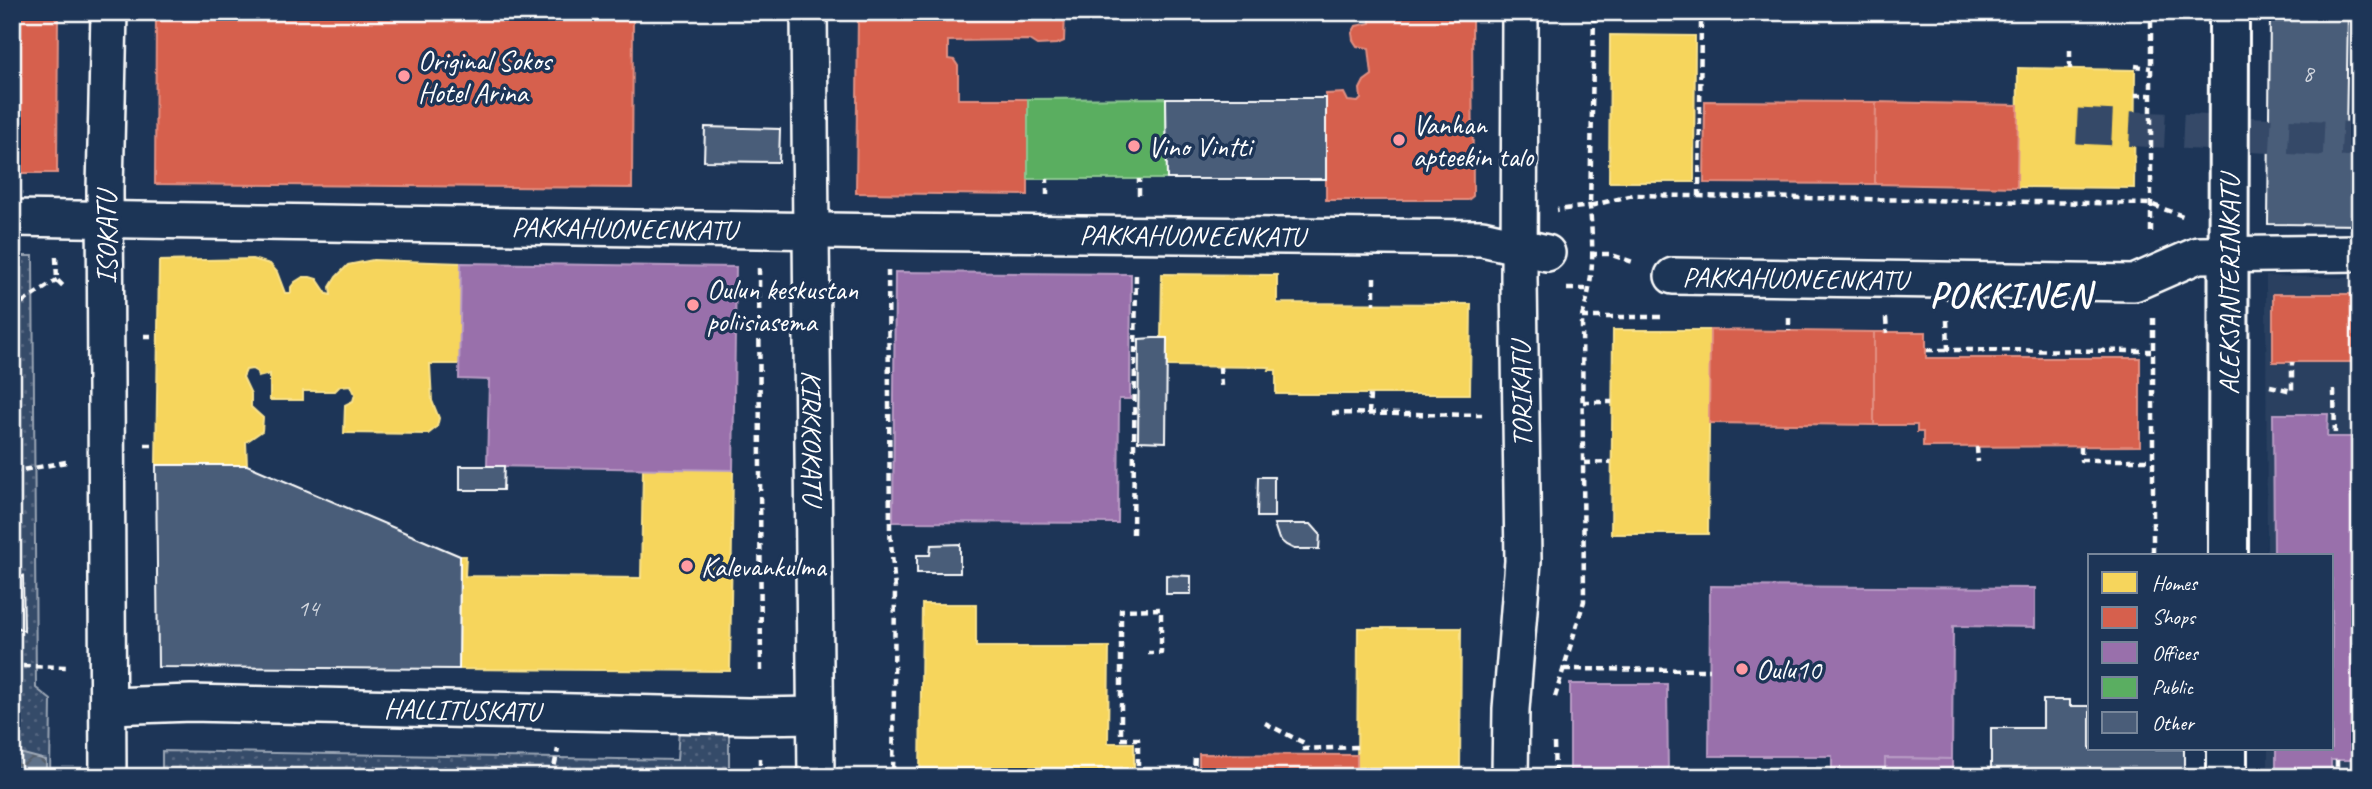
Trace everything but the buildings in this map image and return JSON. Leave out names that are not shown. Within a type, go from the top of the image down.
[{"type":"main road","name":"ALEKSANTERINKATU","points":[[2228,554],[2229,12]]},
{"type":"main road","points":[[2227,750],[2227,777]]},
{"type":"street","name":"ISOKATU","points":[[109,12],[106,220],[110,706]]},
{"type":"street","name":"KIRKKOKATU","points":[[809,12],[816,777]]},
{"type":"street","name":"TORIKATU","points":[[1510,777],[1511,709],[1523,561],[1534,249],[1520,12]]},
{"type":"street","name":"PAKKAHUONEENKATU","points":[[12,218],[757,230],[812,216],[889,232],[1482,238],[1534,249]]},
{"type":"street","name":"PAKKAHUONEENKATU","points":[[1673,276],[2134,283],[2198,255],[2360,253]]},
{"type":"street","name":"HALLITUSKATU","points":[[110,706],[191,703],[815,715]]},
{"type":"street","points":[[108,777],[110,706]]},
{"type":"path","points":[[1553,705],[1584,601],[1582,317],[1591,289],[1593,254],[1590,206],[1594,15]]},
{"type":"path","points":[[1699,197],[1697,101],[1701,23]]},
{"type":"path","points":[[2070,50],[2070,69]]},
{"type":"path","points":[[12,55],[15,57],[15,151],[12,153]]},
{"type":"path","points":[[2135,66],[2151,68]]},
{"type":"path","points":[[2135,95],[2150,95]]},
{"type":"path","points":[[1554,210],[1590,206],[1633,195],[2150,204]]},
{"type":"path","points":[[757,230],[760,271],[760,777]]},
{"type":"path","points":[[889,232],[890,532],[895,589],[893,777]]},
{"type":"path","name":"PAKKAHUONEENKATU","points":[[1534,249],[1611,254],[1673,276]]},
{"type":"path","points":[[1133,534],[1136,270]]},
{"type":"path","points":[[1373,273],[1374,304]]},
{"type":"path","points":[[12,309],[57,280]]},
{"type":"path","points":[[1789,317],[1789,331]]},
{"type":"path","points":[[1886,317],[1887,333]]},
{"type":"path","points":[[1947,317],[1948,350]]},
{"type":"path","points":[[143,336],[156,336]]},
{"type":"path","points":[[1927,350],[2151,351]]},
{"type":"path","points":[[1978,350],[1978,358]]},
{"type":"path","points":[[2266,385],[2292,391],[2291,362]]},
{"type":"path","points":[[1220,367],[1221,387]]},
{"type":"path","points":[[2334,390],[2335,437]]},
{"type":"path","points":[[1369,414],[1370,394]]},
{"type":"path","points":[[1583,402],[1612,402]]},
{"type":"path","points":[[1332,413],[1483,415]]},
{"type":"path","points":[[1977,447],[1978,461]]},
{"type":"path","points":[[2081,447],[2081,460],[2152,460]]},
{"type":"path","points":[[12,472],[67,462]]},
{"type":"path","points":[[1584,463],[1611,462]]},
{"type":"path","points":[[1138,777],[1138,739],[1121,739],[1121,610],[1161,609],[1161,653],[1148,653]]},
{"type":"path","points":[[12,662],[18,666],[66,667]]},
{"type":"path","points":[[1564,669],[1710,670]]},
{"type":"path","points":[[1265,723],[1304,743],[1304,748],[1357,747]]},
{"type":"path","points":[[1554,741],[1555,777]]},
{"type":"path","points":[[552,777],[558,748]]},
{"type":"path","points":[[1194,777],[1195,754]]},
{"type":"path","points":[[2337,760],[2334,775],[2360,775]]},
{"type":"shaded area","points":[[12,256],[33,256],[36,688],[51,700],[50,777],[12,777]]},
{"type":"shaded area","points":[[2266,276],[2360,278],[2360,777],[2268,777],[2268,750],[2334,750],[2334,554],[2267,554]]},
{"type":"shaded area","points":[[679,729],[729,729],[729,777],[162,777],[162,751],[677,760]]},
{"type":"water","points":[[12,751],[46,760],[46,777],[12,777]]},
{"type":"tunnel","points":[[2077,126],[2360,140]]},
{"type":"place","name":"Original Sokos Hotel Arina","points":[[404,76]]},
{"type":"place","name":"Vanhan apteekin talo","points":[[1399,140]]},
{"type":"place","name":"Vino Vintti","points":[[1134,146]]},
{"type":"place","name":"Oulun keskustan poliisiasema","points":[[693,305]]},
{"type":"place","name":"Kalevankulma","points":[[687,566]]},
{"type":"place","name":"Oulu10","points":[[1742,669]]},
{"type":"district","name":"POKKINEN","points":[[2011,295]]}]
